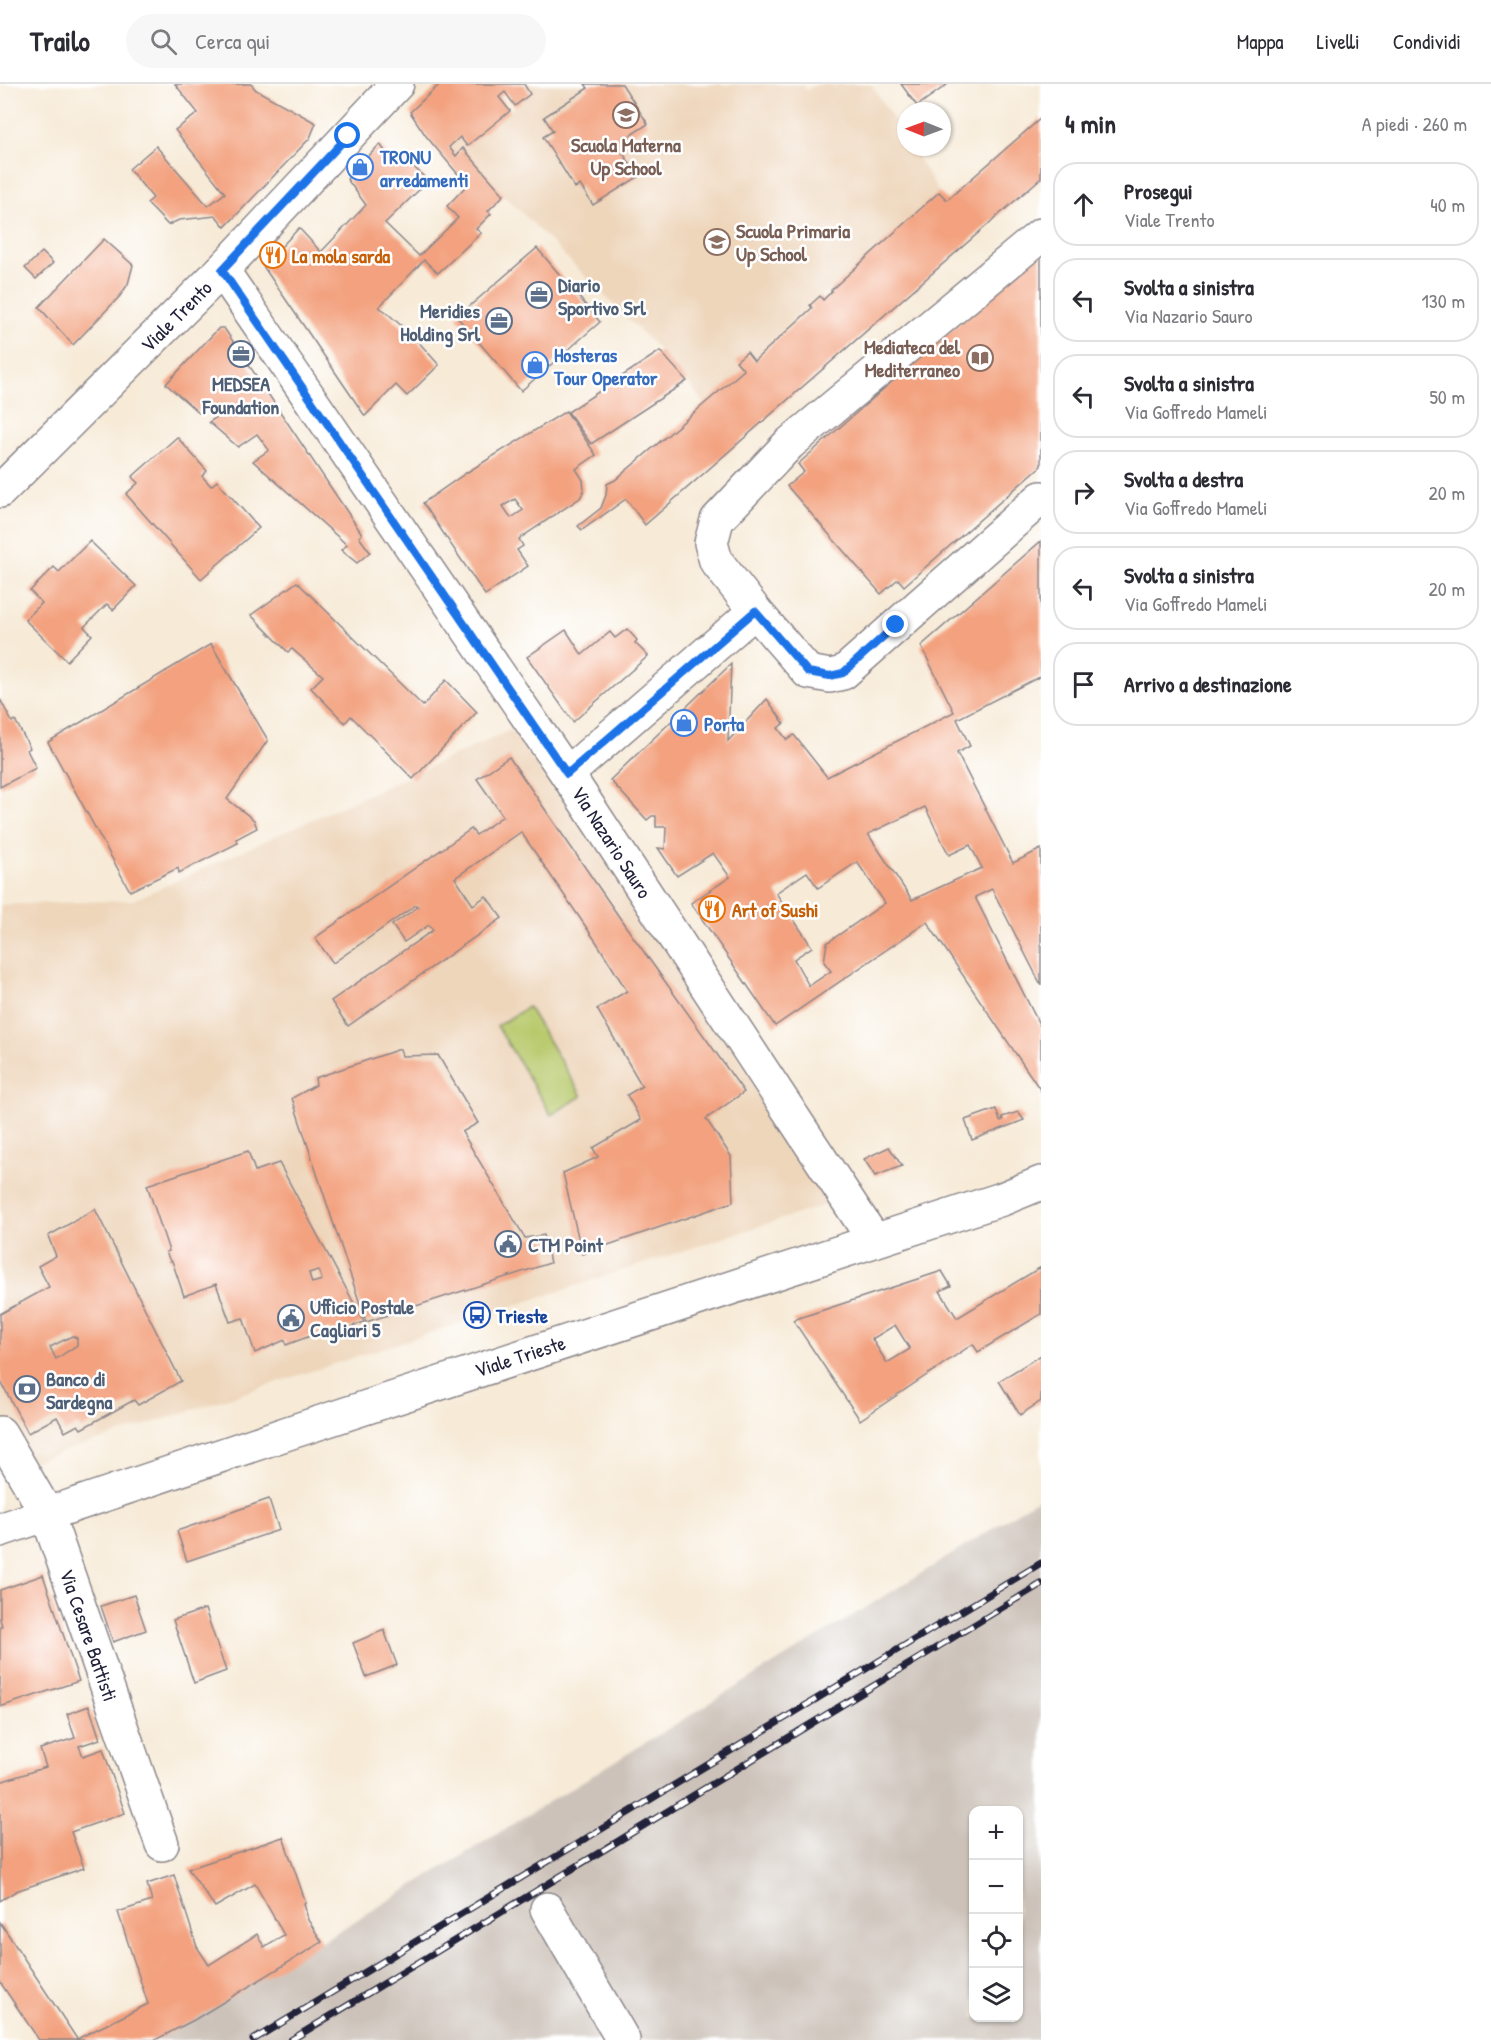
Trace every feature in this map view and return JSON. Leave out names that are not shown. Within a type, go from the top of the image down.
[{"type":"street","name":"Viale Trento","points":[[0,491],[222,270],[383,91]]},
{"type":"street","points":[[1041,235],[789,444],[717,520],[711,543],[716,561],[755,611],[808,672],[830,676],[843,673],[1041,498]]},
{"type":"street","name":"Via Nazario Sauro","points":[[222,270],[567,774],[874,1240]]},
{"type":"street","points":[[567,774],[755,611]]},
{"type":"street","name":"Viale Trieste","points":[[0,1530],[1002,1198],[1041,1183]]},
{"type":"street","name":"Via Cesare Battisti","points":[[0,1433],[47,1514],[162,1844]]},
{"type":"street","points":[[547,1909],[623,2040]]},
{"type":"shaded area","name":"Scuola Primaria Up School","points":[[524,84],[802,84],[807,90],[815,84],[831,84],[834,87],[838,84],[871,84],[897,125],[897,156],[917,156],[939,192],[831,290],[810,305],[812,308],[754,361],[747,352],[744,370],[704,404],[660,351],[504,195],[464,148],[456,156],[449,147],[460,137],[467,146],[530,94]]},
{"type":"shaded area","points":[[511,730],[853,1196],[0,1472],[0,905],[134,900]]},
{"type":"shaded area","points":[[1041,1497],[1041,2040],[155,2040],[194,2020],[948,1557]]},
{"type":"green space","points":[[528,1007],[582,1096],[551,1115],[497,1026]]},
{"type":"building","points":[[175,84],[251,84],[256,90],[316,123],[310,138],[225,227],[216,216],[179,220],[168,225],[147,203],[153,198],[129,169],[156,146],[208,206],[225,193],[175,130],[198,113]]},
{"type":"building","points":[[440,84],[524,84],[530,94],[515,106],[505,92],[499,97],[510,111],[467,146],[460,137],[449,147],[456,156],[463,148],[504,195],[488,211],[491,214],[476,229],[481,233],[438,273],[424,260],[379,307],[415,338],[439,365],[407,396],[396,385],[365,416],[263,266],[299,228],[321,252],[366,205],[347,179],[380,144],[395,166],[411,154],[419,162],[414,167],[426,179],[418,187],[420,189],[385,223],[419,256],[458,218],[447,206],[467,185],[426,136],[410,112]]},
{"type":"building","points":[[585,84],[622,84],[648,124],[626,138],[623,153],[638,177],[593,205],[580,185],[575,188],[543,137],[553,131],[544,117],[588,88]]},
{"type":"building","points":[[901,84],[948,84],[923,102],[914,102]]},
{"type":"building","points":[[1041,118],[1041,178],[645,525],[626,499],[582,530],[578,526],[601,508],[607,484],[615,480],[744,370],[736,361],[747,352],[754,361],[812,308],[810,305],[820,296],[823,300],[831,290],[939,192],[947,200]]},
{"type":"building","points":[[104,239],[133,265],[128,284],[120,296],[73,345],[39,307]]},
{"type":"building","points":[[537,248],[600,322],[521,391],[457,317]]},
{"type":"building","name":"Mediateca del Mediterraneo","points":[[1041,251],[1041,466],[904,586],[898,579],[881,594],[787,486],[804,472],[798,464]]},
{"type":"building","points":[[42,252],[53,263],[36,279],[25,268]]},
{"type":"building","points":[[219,328],[224,328],[362,534],[359,537],[370,552],[357,563],[341,550],[347,545],[253,461],[269,450],[257,434],[238,447],[209,422],[217,417],[210,405],[199,413],[166,384]]},
{"type":"building","points":[[660,351],[687,381],[591,444],[568,412]]},
{"type":"building","points":[[566,411],[596,455],[576,469],[583,480],[584,490],[580,498],[519,539],[523,546],[517,550],[528,566],[485,595],[423,503],[466,473]],"holes":[[[515,499],[523,510],[511,518],[503,506]]]},
{"type":"building","points":[[177,437],[207,471],[202,476],[211,486],[217,481],[259,528],[201,579],[126,494],[138,483],[132,477]]},
{"type":"building","points":[[90,541],[136,586],[113,610],[107,604],[84,627],[92,635],[67,661],[25,620],[42,603],[30,591],[54,567],[59,572]]},
{"type":"building","points":[[1041,541],[1041,676],[957,719],[970,746],[957,753],[1013,863],[1041,849],[1041,985],[992,889],[975,897],[1041,1028],[1041,1091],[927,922],[775,1026],[691,903],[730,877],[713,853],[677,876],[658,848],[665,849],[666,827],[656,827],[656,816],[647,820],[610,780],[731,664],[728,741],[767,699],[784,723],[778,728],[787,740],[794,735],[827,777],[954,712],[921,646]],"holes":[[[925,807],[949,855],[970,845],[982,868],[912,900],[868,834]],[[857,862],[885,903],[827,943],[824,962],[831,971],[809,986],[794,959],[812,947],[776,893],[807,872],[818,888]]]},
{"type":"building","points":[[297,582],[423,706],[446,680],[477,712],[413,779],[351,716],[345,723],[311,688],[323,676],[292,649],[288,652],[251,615]]},
{"type":"building","points":[[627,629],[637,640],[635,643],[648,656],[573,722],[527,657],[566,630],[582,655],[610,632],[615,638]]},
{"type":"building","points":[[211,644],[268,740],[227,799],[254,820],[257,828],[236,839],[238,843],[179,873],[178,868],[130,891],[48,742]]},
{"type":"building","points":[[0,699],[12,722],[15,720],[30,748],[27,750],[36,768],[0,787]]},
{"type":"building","points":[[509,757],[744,1092],[706,1119],[731,1156],[733,1202],[582,1254],[563,1173],[598,1157],[593,1148],[641,1120],[627,1095],[642,1086],[597,1009],[627,991],[521,832],[455,878],[473,905],[486,896],[502,918],[348,1026],[331,1001],[433,930],[429,925],[404,942],[392,925],[418,907],[416,905],[333,963],[315,938],[471,829],[476,835],[503,816],[477,779]]},
{"type":"building","points":[[400,1049],[402,1056],[438,1055],[478,1123],[462,1132],[525,1238],[544,1235],[550,1263],[366,1322],[292,1098],[316,1085],[315,1078]]},
{"type":"building","points":[[996,1109],[1000,1121],[1003,1120],[1002,1117],[1018,1112],[1024,1120],[972,1140],[965,1120]]},
{"type":"building","points":[[889,1147],[902,1166],[875,1176],[864,1159]]},
{"type":"building","points":[[248,1151],[255,1171],[279,1163],[364,1322],[334,1333],[329,1329],[286,1345],[285,1340],[255,1353],[243,1318],[230,1322],[216,1284],[184,1296],[172,1261],[166,1252],[169,1251],[147,1185]],"holes":[[[318,1270],[322,1280],[312,1283],[309,1273]]]},
{"type":"building","points":[[95,1209],[181,1381],[138,1405],[134,1400],[81,1429],[78,1425],[65,1432],[57,1417],[28,1433],[0,1380],[0,1314],[49,1287],[38,1266],[56,1256],[48,1236]],"holes":[[[72,1336],[77,1338],[77,1345],[56,1359],[50,1347]]]},
{"type":"building","points":[[1041,1267],[1041,1314],[978,1352],[973,1344],[860,1420],[793,1320],[942,1271],[951,1286],[940,1291],[957,1318]],"holes":[[[895,1325],[910,1349],[887,1363],[872,1339]]]},
{"type":"building","points":[[1041,1355],[1041,1401],[1020,1415],[999,1381]]},
{"type":"building","points":[[269,1499],[279,1530],[187,1561],[177,1531]]},
{"type":"building","points":[[43,1575],[79,1681],[0,1707],[0,1627],[2,1626],[0,1590]]},
{"type":"building","points":[[134,1595],[146,1630],[113,1642],[101,1606]]},
{"type":"building","points":[[205,1609],[226,1671],[194,1683],[173,1620]]},
{"type":"building","points":[[384,1630],[397,1665],[366,1677],[353,1643]]},
{"type":"building","points":[[89,1706],[100,1739],[79,1746],[83,1756],[103,1749],[125,1813],[71,1832],[84,1868],[16,1891],[0,1901],[0,1782],[46,1767],[40,1749],[75,1738],[67,1714]]},
{"type":"building","points":[[283,1837],[306,1903],[304,1903],[308,1920],[322,1942],[194,2020],[155,2040],[39,2040],[0,1982],[0,1922],[77,2039],[148,2004],[118,1912],[152,1901],[147,1884],[174,1875],[197,1947],[209,1965],[257,1934],[264,1947],[284,1935],[255,1884],[215,1907],[188,1869]]},
{"type":"railway","points":[[253,2040],[1041,1563]]},
{"type":"railway","points":[[291,2040],[1041,1584]]},
{"type":"place","name":"Scuola Materna Up School","points":[[626,115]]},
{"type":"place","name":"TRONU arredamenti","points":[[360,167]]},
{"type":"place","name":"Scuola Primaria Up School","points":[[717,242]]},
{"type":"place","name":"La mola sarda","points":[[273,255]]},
{"type":"place","name":"Diario Sportivo Srl","points":[[539,295]]},
{"type":"place","name":"Meridies Holding Srl","points":[[499,321]]},
{"type":"place","name":"MEDSEA Foundation","points":[[241,354]]},
{"type":"place","name":"Mediateca del Mediterraneo","points":[[980,358]]},
{"type":"place","name":"Hosteras Tour Operator","points":[[535,365]]},
{"type":"place","name":"Porta","points":[[684,723]]},
{"type":"place","name":"Art of Sushi","points":[[712,909]]},
{"type":"place","name":"CTM Point","points":[[508,1244]]},
{"type":"place","name":"Trieste","points":[[477,1315]]},
{"type":"place","name":"Ufficio Postale Cagliari 5","points":[[291,1318]]},
{"type":"place","name":"Banco di Sardegna","points":[[27,1389]]},
{"type":"route","points":[[348,136],[222,270],[567,774],[755,611],[808,672],[818,675],[830,676],[843,673],[896,625]]}]
